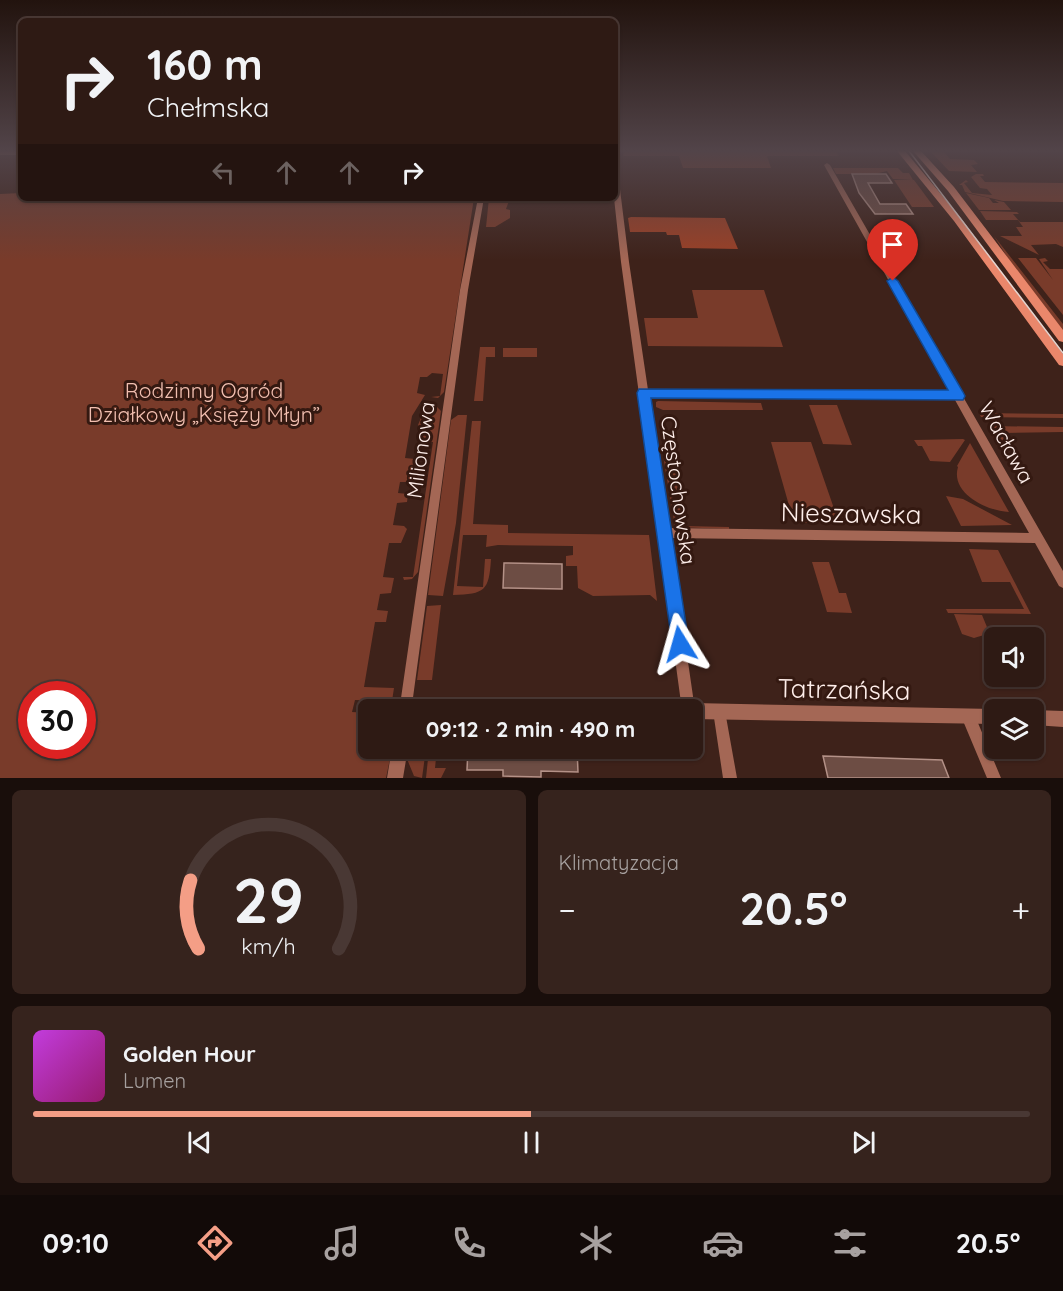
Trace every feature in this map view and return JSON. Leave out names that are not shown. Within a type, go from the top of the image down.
[{"type":"main road","points":[[930,187],[1063,362]]},
{"type":"main road","points":[[950,187],[1063,338]]},
{"type":"street","name":"Wacława","points":[[840,187],[1063,582]]},
{"type":"street","name":"Milionowa","points":[[407,699],[461,310],[480,201]]},
{"type":"street","name":"Częstochowska","points":[[618,201],[689,699]]},
{"type":"street","points":[[644,393],[958,396]]},
{"type":"street","name":"Nieszawska","points":[[664,533],[1038,538]]},
{"type":"street","name":"Tatrzańska","points":[[703,710],[984,717]]},
{"type":"street","points":[[719,711],[730,778]]},
{"type":"street","points":[[968,716],[994,778]]},
{"type":"street","points":[[1044,718],[1063,719]]},
{"type":"street","points":[[395,778],[398,759]]},
{"type":"green space","points":[[899,187],[919,187],[934,207],[912,207]]},
{"type":"green space","points":[[963,187],[967,187],[972,193],[992,195],[987,189],[980,188],[1063,187],[1063,202],[1003,201],[965,192]]},
{"type":"green space","name":"Rodzinny Ogród Działkowy „Księży Młyn”","points":[[18,193],[18,201],[474,201],[444,392],[440,396],[443,374],[432,373],[427,377],[420,377],[417,393],[425,395],[412,416],[405,458],[415,459],[418,467],[411,482],[400,482],[398,493],[408,494],[407,502],[397,503],[393,525],[404,526],[407,529],[401,543],[389,543],[383,577],[394,578],[391,593],[380,594],[377,610],[388,611],[386,622],[375,622],[364,687],[394,688],[392,699],[358,699],[355,700],[352,712],[358,712],[358,759],[390,759],[386,778],[0,778],[0,194]]},
{"type":"green space","points":[[966,193],[989,198],[993,203],[999,203],[994,200],[1004,202],[1011,210],[979,210]]},
{"type":"green space","points":[[489,201],[509,201],[506,209],[510,210],[510,218],[495,227],[486,227]]},
{"type":"green space","points":[[980,211],[1017,212],[1019,214],[1013,214],[1020,222],[1063,222],[1063,247],[1056,244],[1031,245],[1039,255],[1000,236],[1022,236],[1016,227],[1023,227],[1018,220],[986,220]]},
{"type":"green space","points":[[994,236],[1063,324],[1063,331],[1014,268]]},
{"type":"green space","points":[[1018,258],[1036,258],[1053,280],[1039,259],[1045,258],[1048,261],[1043,262],[1050,269],[1063,269],[1063,315]]},
{"type":"green space","points":[[692,290],[764,290],[783,347],[648,346],[644,318],[698,318]]},
{"type":"green space","points":[[480,347],[495,347],[495,357],[486,357],[483,401],[474,401]]},
{"type":"green space","points":[[503,348],[537,348],[537,357],[503,357]]},
{"type":"green space","points":[[658,401],[761,403],[763,410],[663,410],[656,407]]},
{"type":"green space","points":[[809,405],[837,405],[852,445],[823,444]]},
{"type":"green space","points":[[437,407],[441,411],[418,572],[412,579],[404,580],[403,577],[413,577],[433,442],[425,441],[418,425],[423,413],[437,411]]},
{"type":"green space","points":[[979,413],[1063,414],[1063,418],[981,417]]},
{"type":"green space","points":[[458,415],[467,415],[456,523],[443,596],[428,595],[451,420]]},
{"type":"green space","points":[[472,421],[481,421],[473,524],[508,525],[508,533],[649,535],[657,601],[650,595],[593,596],[578,588],[577,566],[566,566],[566,556],[573,555],[573,546],[498,545],[486,547],[487,535],[463,535],[457,586],[483,587],[485,559],[491,559],[487,584],[479,592],[453,595]]},
{"type":"green space","points":[[991,426],[1063,427],[1063,432],[1003,433],[1012,446],[1005,446],[1007,450],[1001,450],[989,429]]},
{"type":"green space","points":[[914,440],[965,440],[950,462],[930,461],[922,446],[918,446]]},
{"type":"green space","points":[[771,442],[811,442],[839,523],[794,523]]},
{"type":"green space","points":[[970,443],[1009,512],[981,504],[972,499],[960,485],[957,466]]},
{"type":"green space","points":[[663,455],[673,455],[684,526],[729,527],[729,529],[675,527]]},
{"type":"green space","points":[[946,496],[963,499],[1012,525],[961,526]]},
{"type":"green space","points":[[969,549],[998,550],[1031,614],[948,613],[946,609],[1024,609],[1010,582],[982,582]]},
{"type":"green space","points":[[812,562],[829,562],[839,593],[846,593],[852,613],[827,612]]},
{"type":"green space","points":[[441,605],[432,680],[417,680],[427,606]]},
{"type":"green space","points":[[954,614],[982,615],[987,627],[984,627],[984,635],[974,638],[962,634]]},
{"type":"green space","points":[[407,759],[425,759],[422,778],[414,776]]},
{"type":"green space","points":[[428,759],[436,759],[435,768],[446,768],[441,778],[426,778]]},
{"type":"shaded area","points":[[628,218],[725,218],[738,249],[682,248],[679,235],[667,235],[666,232],[630,232]]},
{"type":"building","points":[[857,187],[870,187],[880,204],[906,204],[913,214],[875,214]]},
{"type":"building","points":[[504,563],[562,564],[562,589],[503,588]]},
{"type":"building","points":[[823,756],[942,760],[949,778],[828,778]]},
{"type":"building","points":[[468,759],[577,759],[578,772],[541,771],[541,777],[503,776],[503,770],[467,770]]},
{"type":"tram line","points":[[937,187],[1063,353]]},
{"type":"route","points":[[680,644],[644,393],[958,396],[893,281]]}]
